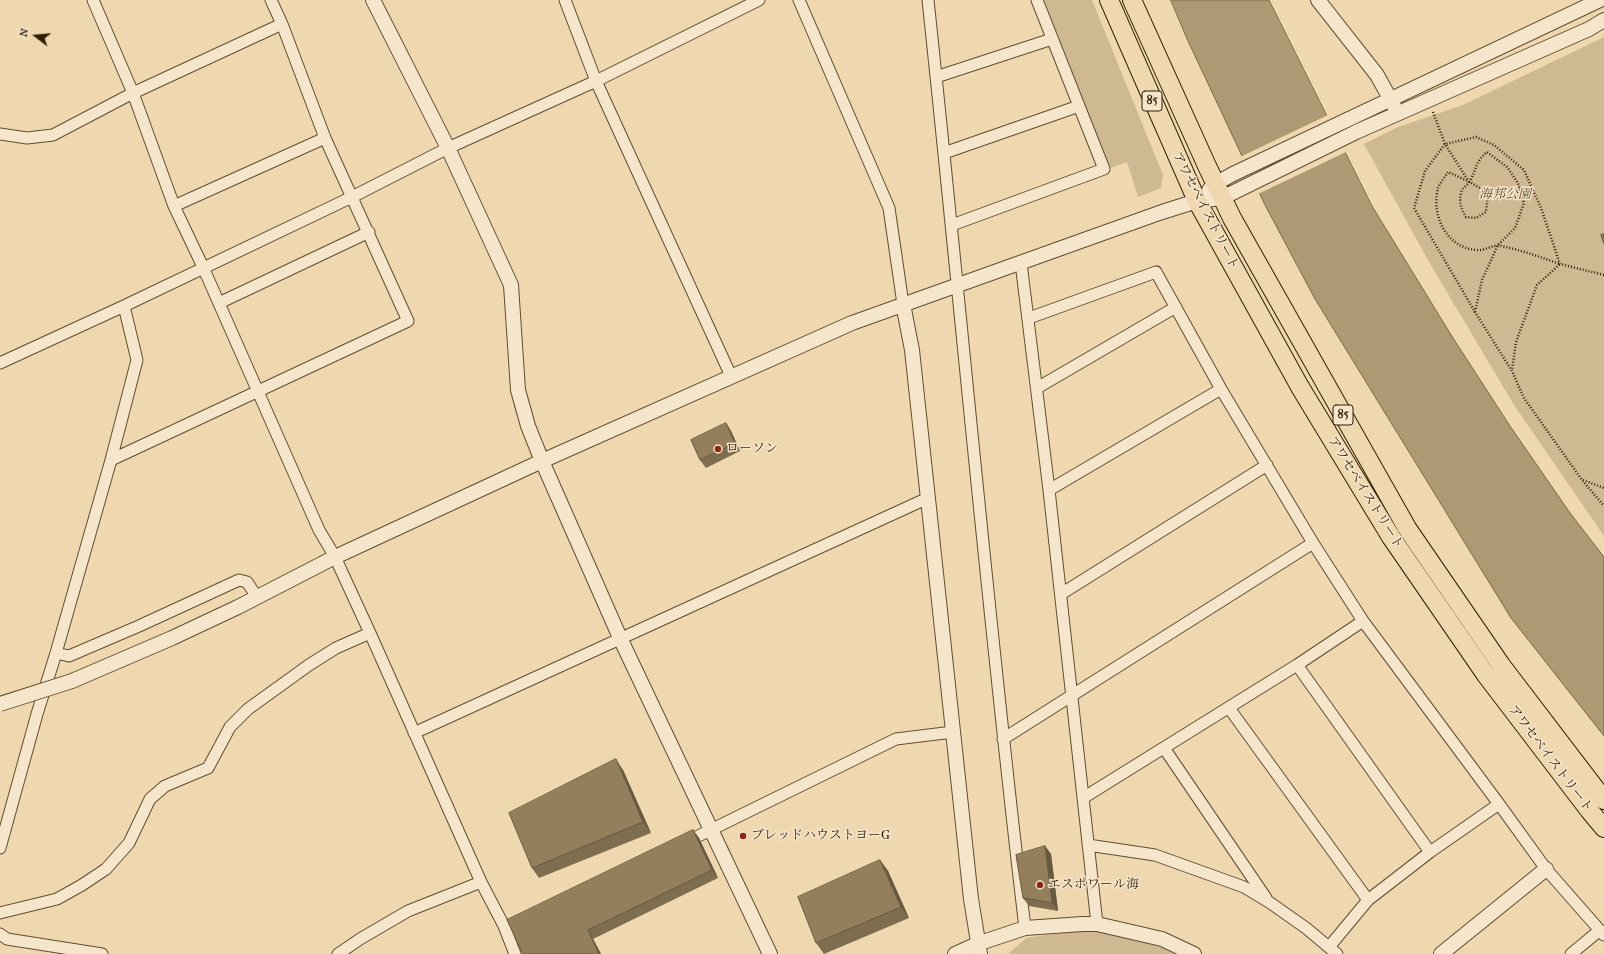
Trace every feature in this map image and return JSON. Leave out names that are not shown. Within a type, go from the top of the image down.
[{"type":"main road","name":"アワセベイストリート","points":[[1109,0],[1197,201],[1300,387],[1391,537],[1486,675],[1604,828]]},
{"type":"main road","name":"アワセベイストリート","points":[[1132,0],[1219,191],[1407,528],[1501,665],[1604,800]]},
{"type":"street","points":[[93,0],[133,93],[174,206],[203,267],[320,530],[335,557],[370,633],[481,882],[508,925],[515,954]]},
{"type":"street","points":[[111,460],[408,321],[369,232],[325,138],[282,24],[271,0]]},
{"type":"street","points":[[373,0],[448,148],[511,285],[518,390],[528,426],[542,461],[621,640],[770,954]]},
{"type":"street","points":[[565,0],[596,81],[731,376]]},
{"type":"street","points":[[0,363],[124,306],[352,197],[448,148],[596,81],[759,0]]},
{"type":"street","points":[[799,0],[889,208],[903,304],[912,350],[978,949]]},
{"type":"street","points":[[929,0],[1003,739],[1025,928]]},
{"type":"street","points":[[952,225],[1104,169],[1037,0]]},
{"type":"street","points":[[1318,0],[1377,75],[1398,114]]},
{"type":"street","points":[[1219,191],[1233,174],[1600,0]]},
{"type":"street","points":[[0,704],[72,681],[172,638],[335,557],[542,461],[852,323],[1197,201],[1219,191],[1240,189],[1356,132],[1589,29],[1604,20]]},
{"type":"street","points":[[0,134],[27,138],[53,135],[133,93],[282,24]]},
{"type":"street","points":[[936,76],[1052,39]]},
{"type":"street","points":[[944,153],[1078,106]]},
{"type":"street","points":[[174,206],[325,138]]},
{"type":"street","points":[[219,303],[369,232]]},
{"type":"street","points":[[1021,263],[1029,318],[1061,594],[1097,924]]},
{"type":"street","points":[[1029,318],[1156,272],[1221,389],[1363,621],[1546,869],[1602,933],[1571,954]]},
{"type":"street","points":[[0,848],[37,714],[111,460],[137,360],[124,306]]},
{"type":"street","points":[[1037,388],[1176,307]]},
{"type":"street","points":[[1049,490],[1221,389]]},
{"type":"street","points":[[1061,594],[1267,465]]},
{"type":"street","points":[[414,734],[928,498]]},
{"type":"street","points":[[1003,739],[1314,543]]},
{"type":"street","points":[[56,653],[69,656],[239,580],[247,582],[257,597]]},
{"type":"street","points":[[1083,798],[1297,665],[1363,621]]},
{"type":"street","points":[[0,913],[57,899],[106,869],[129,843],[150,799],[165,786],[208,768],[230,727],[248,709],[309,665],[336,648],[370,633]]},
{"type":"street","points":[[1297,665],[1430,852]]},
{"type":"street","points":[[1228,708],[1368,900]]},
{"type":"street","points":[[672,848],[712,830],[896,739],[953,732]]},
{"type":"street","points":[[1164,748],[1269,902]]},
{"type":"street","points":[[1088,845],[1155,855],[1244,887],[1269,902],[1306,928],[1333,950],[1368,900],[1430,852],[1499,804]]},
{"type":"street","points":[[1441,954],[1546,869]]},
{"type":"street","points":[[338,954],[360,939],[408,911],[481,882]]},
{"type":"street","points":[[955,954],[978,949],[1025,928],[1097,924],[1162,939],[1194,954]]},
{"type":"street","points":[[0,934],[7,939],[102,954]]},
{"type":"path","points":[[1433,112],[1445,144],[1470,182]]},
{"type":"path","points":[[1560,264],[1541,208],[1524,170],[1494,144],[1476,137],[1445,144],[1425,171],[1414,208],[1475,312],[1512,371],[1524,398],[1582,480],[1604,506]]},
{"type":"path","points":[[1475,312],[1482,280],[1498,245],[1515,228],[1524,203],[1518,183],[1507,167],[1487,152],[1480,158],[1470,182],[1462,189],[1460,208],[1466,217],[1476,218],[1486,212],[1488,193],[1470,182],[1448,172],[1439,186],[1436,201],[1438,218],[1445,232],[1460,246],[1478,250],[1498,245],[1522,251],[1560,264],[1604,274]]},
{"type":"path","points":[[1512,371],[1516,342],[1537,285],[1560,264]]},
{"type":"path","points":[[1582,480],[1604,488]]},
{"type":"green space","points":[[1039,0],[1092,0],[1163,175],[1161,188],[1138,197],[1127,162],[1105,170]]},
{"type":"green space","name":"海邦公園","points":[[1604,37],[1604,536],[1514,405],[1429,262],[1364,144],[1398,127],[1463,105]]},
{"type":"green space","points":[[1073,931],[1099,932],[1160,943],[1184,954],[1008,954],[1026,938]]},
{"type":"shaded area","points":[[1171,0],[1269,0],[1372,206],[1453,338],[1510,426],[1570,513],[1604,557],[1604,736],[1511,618],[1315,299],[1265,205],[1188,41]]},
{"type":"pier","points":[[1328,115],[1346,152],[1258,194],[1240,157]]},
{"type":"building","points":[[1604,234],[1604,244],[1601,235]]},
{"type":"building","points":[[726,423],[735,443],[700,460],[691,440]]},
{"type":"building","points":[[616,759],[643,822],[532,868],[509,813]]},
{"type":"building","points":[[693,830],[712,870],[588,930],[599,954],[523,954],[507,920]]},
{"type":"building","name":"エスポワール海","points":[[1045,846],[1052,903],[1023,898],[1016,855]]},
{"type":"building","points":[[880,860],[901,907],[816,943],[798,897]]},
{"type":"place","name":"ローソン","points":[[718,449]]},
{"type":"place","name":"ブレッドハウストヨーG","points":[[743,836]]},
{"type":"place","name":"エスポワール海","points":[[1040,885]]}]
